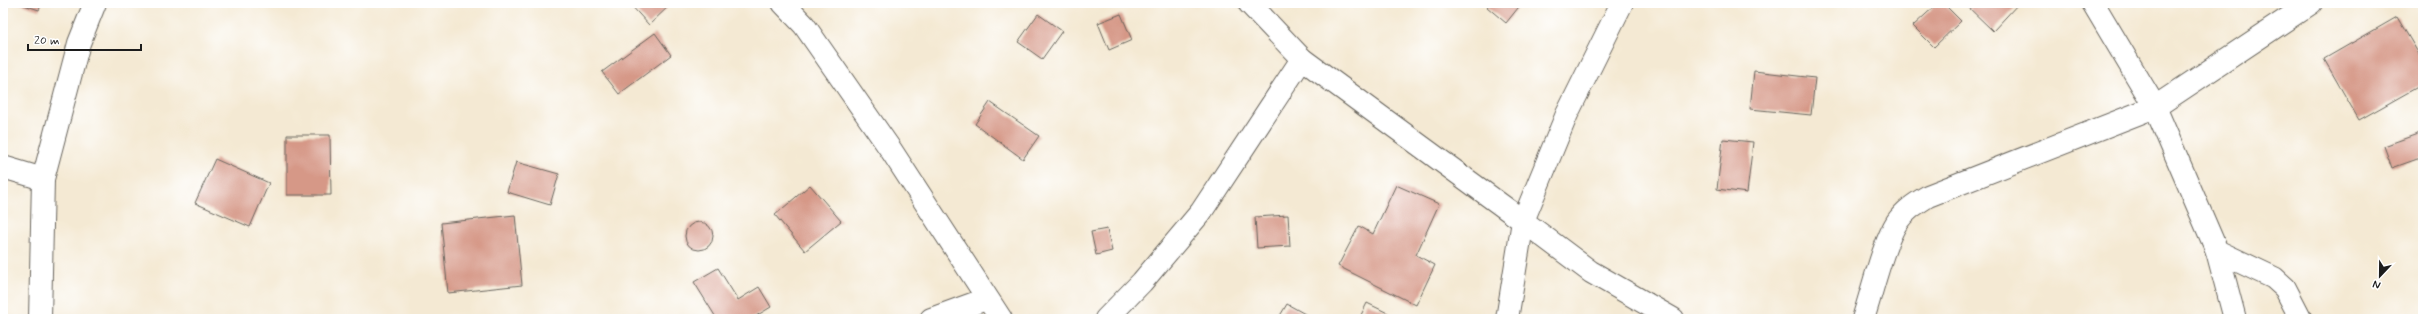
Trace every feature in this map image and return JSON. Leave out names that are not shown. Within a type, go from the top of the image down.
[{"type":"street","points":[[40,319],[43,179],[79,43],[95,3]]},
{"type":"street","points":[[783,3],[804,25],[891,150],[986,299],[1001,319]]},
{"type":"street","points":[[1249,3],[1302,59],[1591,272],[1673,319]]},
{"type":"street","points":[[1507,319],[1523,221],[1567,114],[1622,3]]},
{"type":"street","points":[[2094,3],[2155,107],[2217,251],[2235,319]]},
{"type":"street","points":[[1863,319],[1890,238],[1898,221],[1912,206],[1928,196],[2155,107],[2311,3]]},
{"type":"street","points":[[1106,319],[1142,282],[1201,212],[1302,59]]},
{"type":"street","points":[[3,167],[43,179]]},
{"type":"street","points":[[2217,251],[2274,278],[2285,288],[2301,319]]},
{"type":"street","points":[[931,319],[986,299]]},
{"type":"building","points":[[18,3],[42,3],[39,10]]},
{"type":"building","points":[[629,3],[672,3],[649,25]]},
{"type":"building","points":[[1490,3],[1522,3],[1506,23],[1487,7]]},
{"type":"building","points":[[1938,3],[1943,3],[1961,21],[1934,47],[1913,26]]},
{"type":"building","points":[[1964,3],[2019,3],[1993,31]]},
{"type":"building","points":[[1038,14],[1062,31],[1042,59],[1018,42]]},
{"type":"building","points":[[1121,14],[1132,40],[1109,50],[1098,23]]},
{"type":"building","points":[[2397,17],[2423,61],[2423,84],[2359,120],[2324,59]]},
{"type":"building","points":[[655,33],[671,55],[619,94],[602,72]]},
{"type":"building","points":[[1754,71],[1815,78],[1811,115],[1750,109]]},
{"type":"building","points":[[990,102],[1039,136],[1023,159],[975,124]]},
{"type":"building","points":[[2423,132],[2423,157],[2392,168],[2384,146]]},
{"type":"building","points":[[287,135],[330,135],[331,195],[287,195]]},
{"type":"building","points":[[1723,139],[1753,142],[1747,193],[1717,189]]},
{"type":"building","points":[[215,159],[269,183],[250,227],[195,203]]},
{"type":"building","points":[[516,162],[559,174],[550,205],[507,192]]},
{"type":"building","points":[[810,185],[841,221],[805,251],[775,215]]},
{"type":"building","points":[[1396,185],[1439,204],[1416,255],[1435,265],[1416,305],[1338,266],[1359,226],[1373,234]]},
{"type":"building","points":[[515,215],[522,285],[448,293],[441,223]]},
{"type":"building","points":[[1288,215],[1290,246],[1257,248],[1255,217]]},
{"type":"building","points":[[699,222],[709,226],[713,236],[709,246],[699,250],[689,246],[685,236],[689,226]]},
{"type":"building","points":[[1107,229],[1112,251],[1096,255],[1091,232]]},
{"type":"building","points":[[718,268],[738,300],[759,287],[771,307],[751,319],[717,319],[694,282]]},
{"type":"building","points":[[1367,303],[1400,319],[1359,319]]},
{"type":"building","points":[[1287,304],[1314,319],[1278,319]]}]
